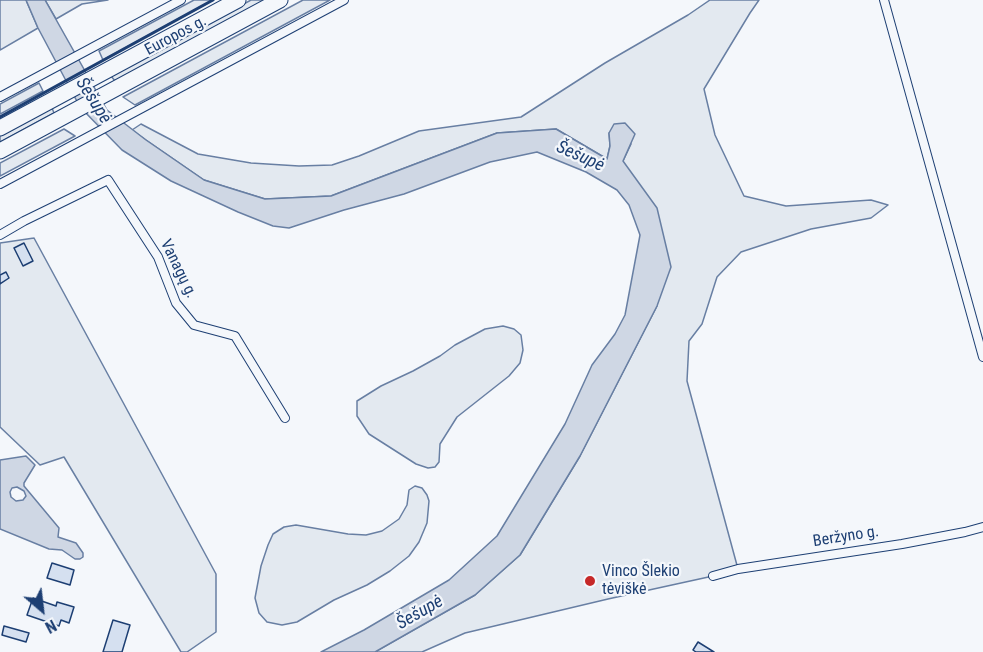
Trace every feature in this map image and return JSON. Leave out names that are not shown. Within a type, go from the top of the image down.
[{"type":"highway","name":"Europos g.","points":[[0,128],[238,0]]},
{"type":"highway","name":"Europos g.","points":[[0,151],[280,0]]},
{"type":"street","points":[[0,97],[181,0]]},
{"type":"street","points":[[0,184],[344,0]]},
{"type":"street","points":[[884,0],[983,357]]},
{"type":"street","name":"Vanagų g.","points":[[0,235],[108,180],[158,257],[176,303],[194,325],[235,336],[285,418]]},
{"type":"street","name":"Beržyno g.","points":[[713,576],[738,569],[902,544],[983,527]]},
{"type":"shaded area","points":[[0,0],[26,0],[38,28],[0,50]]},
{"type":"shaded area","points":[[45,0],[108,0],[82,4],[56,19]]},
{"type":"shaded area","points":[[194,0],[213,0],[103,60],[99,51]]},
{"type":"shaded area","points":[[251,0],[265,0],[115,81],[111,76]]},
{"type":"shaded area","points":[[303,0],[330,0],[135,105],[123,97]]},
{"type":"shaded area","points":[[710,0],[759,0],[704,89],[715,135],[744,196],[786,206],[871,200],[888,205],[871,218],[811,229],[741,252],[717,277],[702,324],[689,341],[687,381],[738,569],[465,633],[422,652],[375,652],[475,595],[520,555],[580,456],[657,306],[623,161],[631,144],[609,133],[610,146],[607,159],[556,129],[497,133],[331,196],[265,199],[204,180],[132,130],[141,124],[198,154],[251,163],[299,166],[332,165],[419,131],[521,117]]},
{"type":"shaded area","points":[[39,83],[43,91],[0,114],[0,104]]},
{"type":"shaded area","points":[[52,108],[54,113],[0,142],[0,136]]},
{"type":"shaded area","points":[[64,129],[75,136],[0,176],[0,163]]},
{"type":"shaded area","points":[[34,238],[216,574],[216,632],[187,652],[181,652],[64,457],[40,465],[0,427],[0,243]]},
{"type":"shaded area","points":[[503,326],[514,329],[521,335],[523,350],[520,363],[509,376],[457,417],[440,444],[439,462],[435,467],[428,468],[416,464],[369,434],[357,416],[357,401],[485,329]]},
{"type":"shaded area","points":[[415,486],[422,488],[429,501],[427,523],[419,542],[409,556],[367,585],[334,600],[297,622],[282,625],[267,622],[259,613],[255,598],[261,566],[273,534],[284,527],[296,525],[348,534],[366,535],[382,531],[399,519],[407,505],[409,490]]},
{"type":"water","name":"Šešupė","points":[[26,0],[45,0],[107,110],[204,180],[265,199],[331,196],[497,133],[556,129],[607,159],[610,146],[609,133],[614,124],[625,123],[635,134],[623,161],[657,208],[671,267],[657,306],[580,456],[520,555],[475,595],[375,652],[321,652],[364,630],[449,580],[497,536],[565,424],[592,365],[615,334],[625,315],[640,235],[629,205],[617,190],[586,172],[537,152],[490,162],[404,194],[289,228],[273,226],[171,181],[122,150],[80,107],[38,28]]},
{"type":"water","points":[[26,456],[35,465],[24,486],[59,528],[58,537],[76,543],[83,557],[75,559],[62,550],[49,549],[0,529],[0,460]],"holes":[[[17,487],[24,491],[26,496],[23,500],[16,501],[11,497],[12,488]]]},
{"type":"building","points":[[24,243],[33,261],[23,266],[14,248]]},
{"type":"building","points":[[6,272],[9,278],[0,284],[0,275]]},
{"type":"building","points":[[52,563],[74,570],[70,585],[47,578]]},
{"type":"building","points":[[33,598],[56,606],[57,602],[74,607],[69,623],[61,620],[59,626],[27,615]]},
{"type":"building","points":[[113,620],[130,625],[122,652],[103,652]]},
{"type":"building","points":[[4,626],[29,633],[26,642],[2,635]]},
{"type":"building","points":[[698,642],[714,652],[696,652],[693,650]]},
{"type":"wall","points":[[0,117],[213,0]]},
{"type":"place","name":"Vinco Šlekio tėviškė","points":[[590,581]]}]
